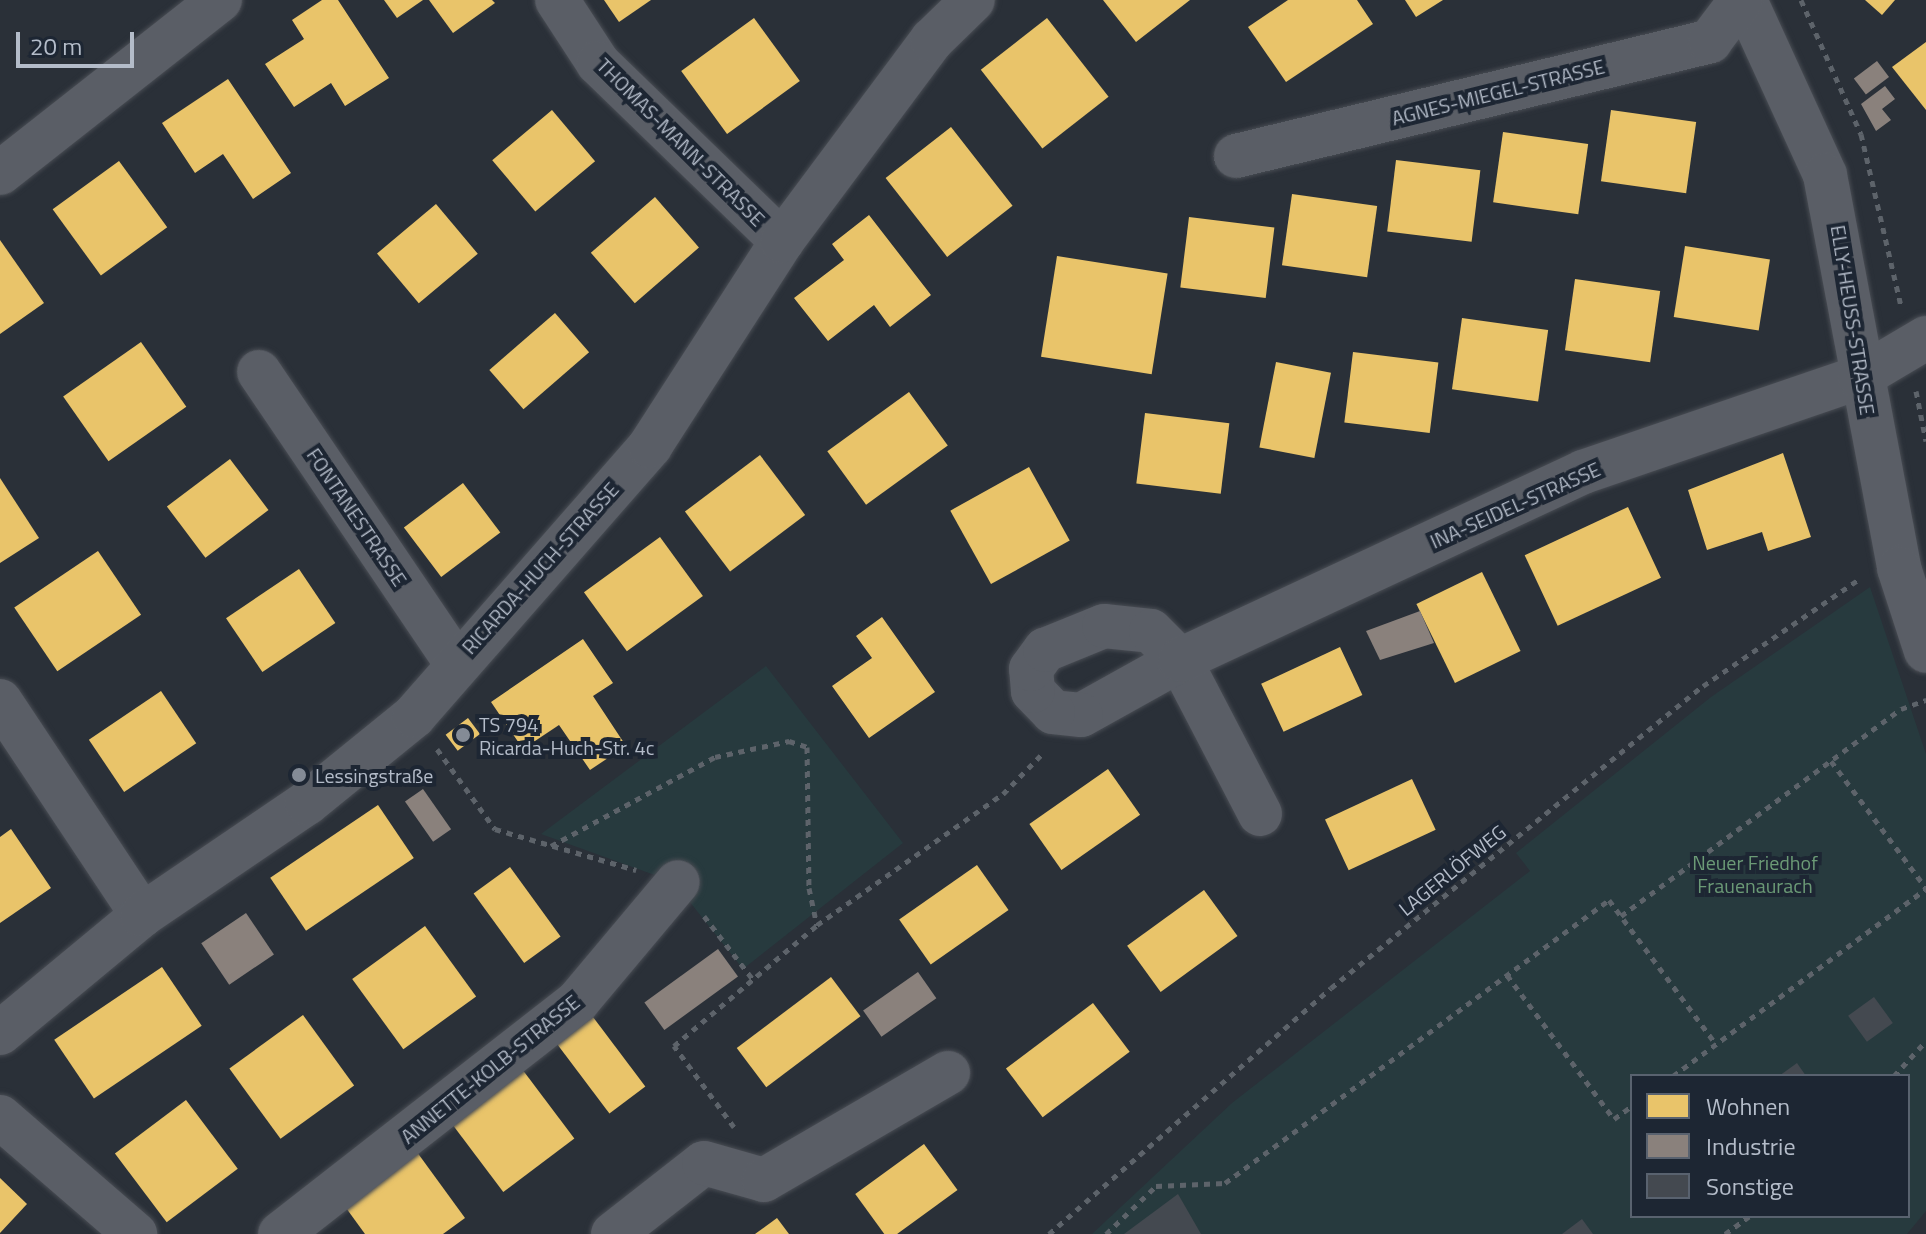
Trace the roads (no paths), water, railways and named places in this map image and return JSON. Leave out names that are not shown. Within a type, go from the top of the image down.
[{"type":"street","points":[[0,173],[220,0]]},
{"type":"street","name":"THOMAS-MANN-STRASSE","points":[[557,0],[598,63],[782,241]]},
{"type":"street","name":"RICARDA-HUCH-STRASSE","points":[[0,1033],[142,915],[307,803],[414,716],[455,662],[650,446],[782,241],[932,40],[973,0]]},
{"type":"street","name":"AGNES-MIEGEL-STRASSE","points":[[1236,156],[1710,41],[1743,0]]},
{"type":"street","name":"ELLY-HEUSS-STRASSE","points":[[1743,0],[1825,175],[1860,377],[1899,568],[1926,651]]},
{"type":"street","name":"INA-SEIDEL-STRASSE","points":[[1180,660],[1151,631],[1104,626],[1045,650],[1031,669],[1033,691],[1053,712],[1081,715],[1180,660],[1583,472],[1860,377],[1926,338]]},
{"type":"street","name":"FONTANESTRASSE","points":[[259,372],[455,662]]},
{"type":"street","points":[[1180,660],[1260,814]]},
{"type":"street","points":[[0,701],[142,915]]},
{"type":"street","name":"ANNETTE-KOLB-STRASSE","points":[[280,1234],[578,1001],[678,882]]},
{"type":"street","points":[[613,1234],[704,1163],[764,1180],[948,1073]]},
{"type":"street","points":[[0,1117],[135,1234]]},
{"type":"place","name":"TS 794 Ricarda-Huch-Str. 4c","points":[[463,735]]},
{"type":"place","name":"Lessingstraße","points":[[299,775]]},
{"type":"park label","name":"Neuer Friedhof Frauenaurach","points":[[1755,874]]}]
